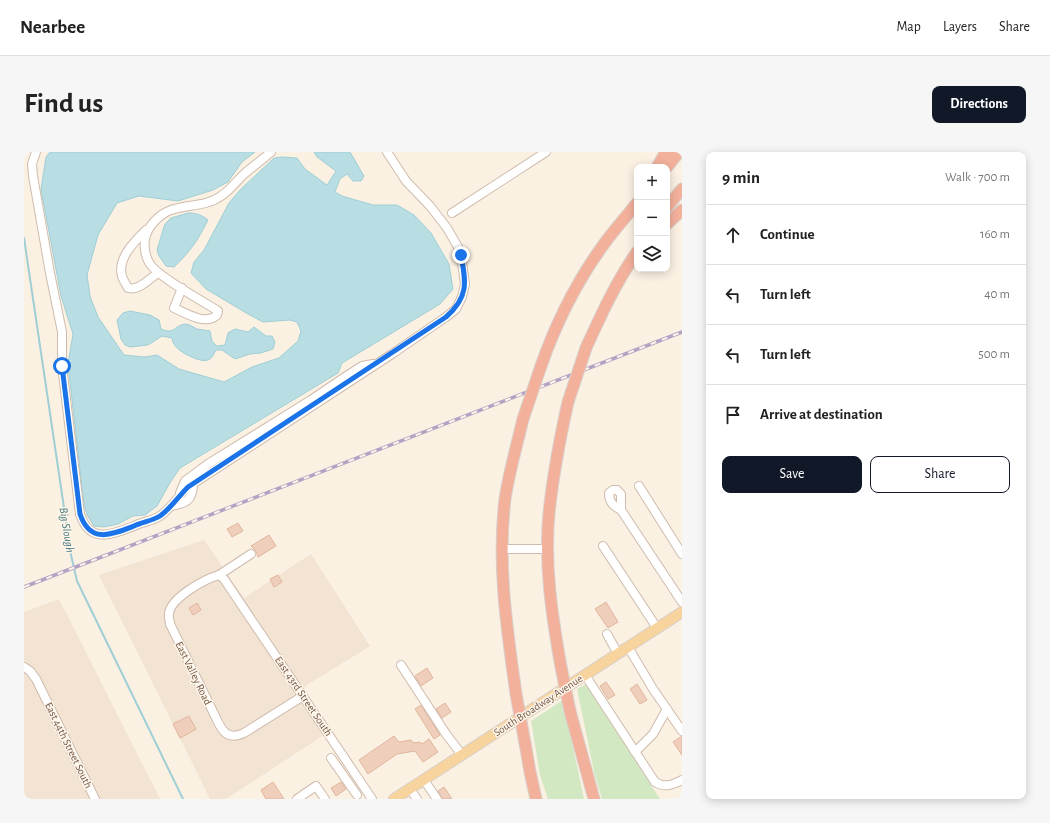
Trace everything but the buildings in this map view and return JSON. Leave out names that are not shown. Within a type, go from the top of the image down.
[{"type":"highway","points":[[659,164],[666,152]]},
{"type":"highway","points":[[669,164],[679,152]]},
{"type":"highway","points":[[670,203],[682,189]]},
{"type":"highway","points":[[628,215],[636,200]]},
{"type":"highway","points":[[536,799],[516,694],[506,618],[502,549],[505,499],[523,419],[553,333],[581,279],[604,244],[634,207]]},
{"type":"highway","points":[[670,221],[682,210]]},
{"type":"highway","points":[[588,799],[554,625],[548,549],[550,506],[557,455],[568,402],[586,348],[603,309],[622,273],[634,256]]},
{"type":"highway","points":[[570,711],[594,799]]},
{"type":"highway","points":[[530,772],[540,799]]},
{"type":"main road","name":"South Broadway Avenue","points":[[394,799],[682,612]]},
{"type":"street","points":[[36,152],[32,164],[33,176],[62,332],[62,366],[80,514],[83,523],[93,532],[110,535],[159,517],[193,483],[376,364],[456,309],[462,297],[465,284],[461,255],[458,247],[447,228],[430,206],[406,181],[387,152]]},
{"type":"street","points":[[158,273],[138,288],[128,288],[122,276],[122,265],[126,254],[136,240],[158,218],[171,210],[207,202],[220,197],[244,174],[271,152]]},
{"type":"street","points":[[452,213],[546,152]]},
{"type":"street","points":[[148,228],[145,238],[146,255],[150,264],[158,273],[218,310],[217,315],[210,318],[200,319],[174,308],[182,288]]},
{"type":"street","points":[[179,496],[185,481],[208,464],[311,400],[345,376],[362,366],[376,364]]},
{"type":"street","points":[[170,507],[182,503],[190,498],[192,495],[193,483]]},
{"type":"street","points":[[639,486],[682,554]]},
{"type":"street","points":[[621,510],[682,602]]},
{"type":"street","points":[[603,546],[656,628]]},
{"type":"street","points":[[502,549],[548,549]]},
{"type":"street","points":[[219,575],[251,554]]},
{"type":"street","name":"East 43rd Street South","points":[[219,575],[224,579],[235,594],[372,799]]},
{"type":"street","name":"East Valley Road","points":[[219,575],[186,592],[174,604],[169,614],[170,624],[222,730],[228,735],[237,736],[251,729],[303,696]]},
{"type":"street","points":[[607,634],[618,654]]},
{"type":"street","points":[[628,647],[682,731]]},
{"type":"street","points":[[401,665],[446,734],[462,755]]},
{"type":"street","name":"East 44th Street South","points":[[24,667],[30,671],[42,691],[95,799]]},
{"type":"street","points":[[585,675],[655,782],[661,786],[668,786],[682,780]]},
{"type":"street","points":[[635,752],[645,744],[653,734],[667,709]]},
{"type":"street","points":[[331,758],[354,797],[366,790]]},
{"type":"street","points":[[424,780],[437,799]]},
{"type":"street","points":[[297,799],[316,786],[325,799]]},
{"type":"street","points":[[410,789],[417,799]]},
{"type":"shaded area","points":[[204,540],[244,598],[311,554],[370,646],[304,687],[324,735],[226,799],[210,799],[99,575]]},
{"type":"shaded area","points":[[59,599],[160,799],[24,799],[24,612]]},
{"type":"green space","points":[[586,684],[660,799],[602,799],[595,776],[577,689]]},
{"type":"green space","points":[[563,700],[584,799],[548,799],[540,775],[531,721]]},
{"type":"water","points":[[50,152],[255,152],[242,162],[228,182],[213,190],[178,201],[139,196],[117,203],[98,235],[87,275],[90,296],[98,317],[124,355],[145,357],[157,355],[179,369],[224,382],[252,367],[279,358],[298,341],[301,331],[297,322],[290,320],[263,322],[206,289],[191,273],[194,262],[204,250],[229,203],[240,190],[274,158],[297,158],[305,169],[327,185],[336,171],[317,157],[314,152],[350,152],[364,176],[361,181],[353,181],[347,174],[340,179],[335,192],[342,196],[373,205],[397,205],[414,215],[431,233],[449,264],[453,289],[440,304],[342,363],[338,373],[180,468],[157,506],[145,515],[133,516],[118,524],[104,527],[94,526],[87,515],[84,505],[68,364],[73,334],[61,296],[41,189],[46,157]]},
{"type":"water","points":[[188,213],[194,213],[208,220],[197,240],[185,256],[174,267],[166,266],[157,250],[165,224],[171,218]]},
{"type":"water","points":[[130,311],[150,315],[159,320],[161,329],[166,331],[172,331],[178,326],[185,324],[197,329],[210,331],[212,341],[217,346],[225,345],[228,333],[235,329],[248,332],[254,327],[266,336],[272,336],[275,342],[273,349],[235,359],[222,350],[216,350],[211,358],[204,361],[184,353],[176,347],[172,338],[162,336],[148,345],[130,347],[125,345],[121,339],[117,320],[123,313]]},
{"type":"waterway","name":"Big Slough","points":[[24,238],[71,555],[77,581],[183,799]]},
{"type":"railway","points":[[24,587],[682,332]]},
{"type":"route","points":[[62,366],[80,514],[83,523],[93,532],[110,535],[159,517],[188,487],[446,317],[456,309],[462,297],[465,284],[461,255]]}]
